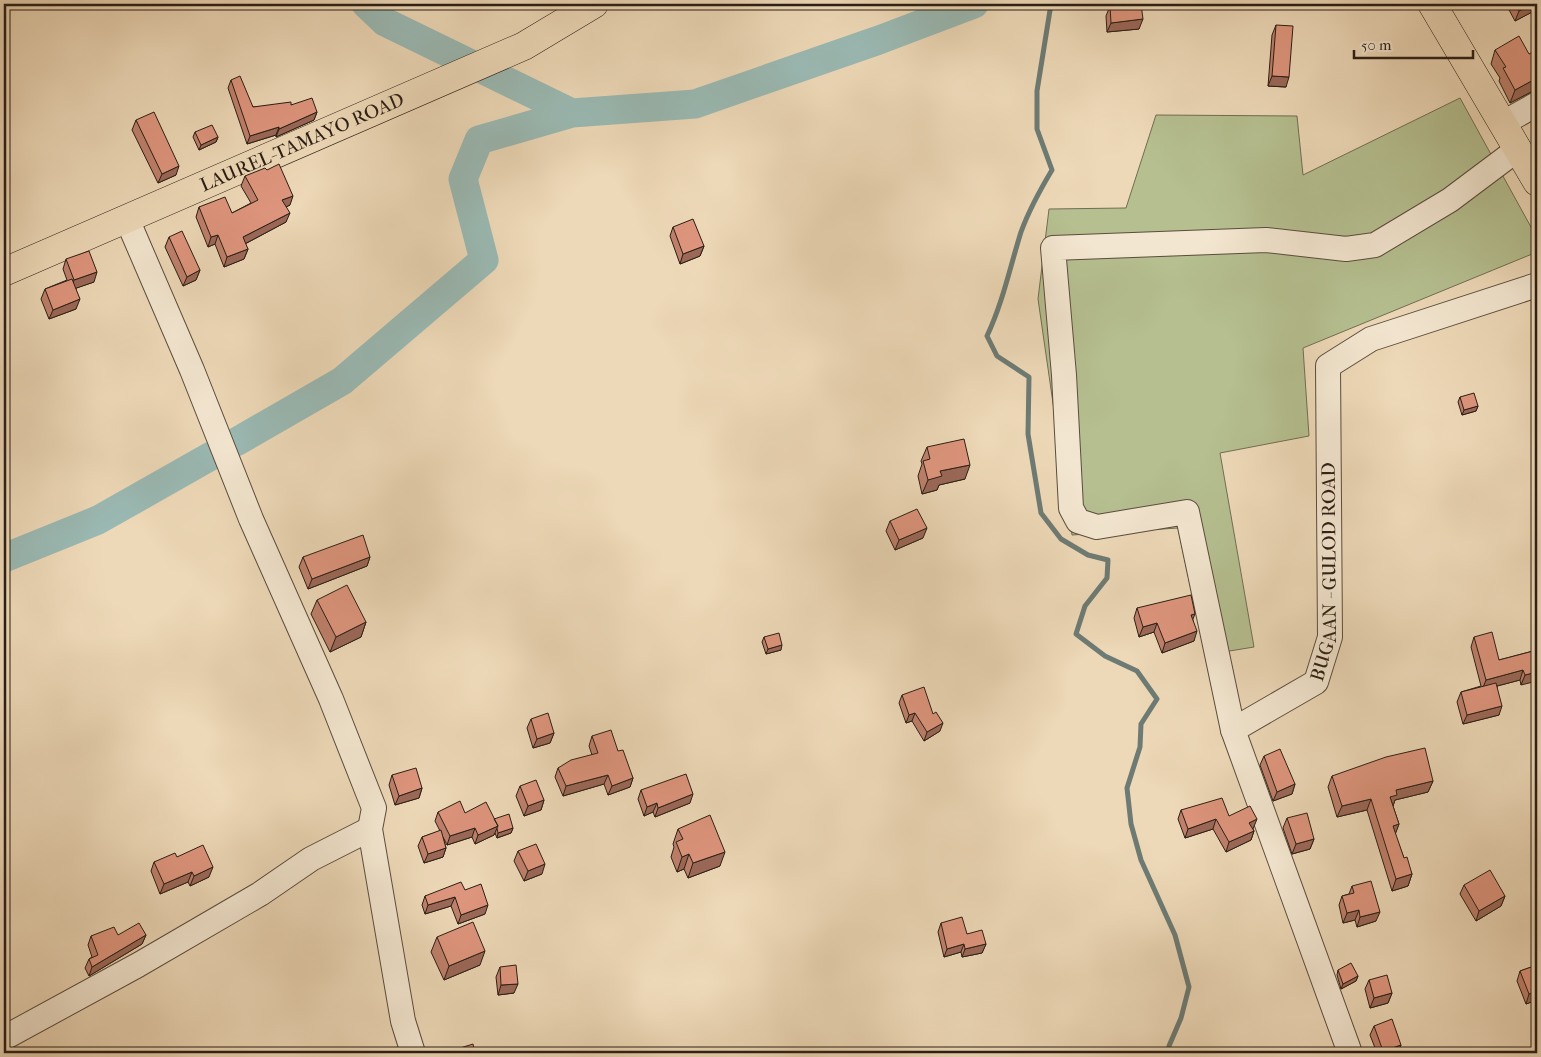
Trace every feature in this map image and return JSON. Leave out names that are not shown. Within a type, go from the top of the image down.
[{"type":"main road","name":"LAUREL-TAMAYO ROAD","points":[[4,272],[524,46],[594,4]]},
{"type":"main road","points":[[1432,4],[1504,123],[1537,182]]},
{"type":"street","points":[[1504,123],[1537,104]]},
{"type":"street","points":[[1350,1053],[1233,730],[1187,512],[1097,527],[1078,521],[1071,508],[1064,375],[1053,248],[1266,240],[1346,249],[1375,245],[1450,200],[1518,149]]},
{"type":"street","points":[[127,219],[192,370],[251,519],[331,699],[374,808],[370,829],[404,1021],[413,1053]]},
{"type":"street","name":"BUGAAN - GULOD ROAD","points":[[1233,730],[1316,682],[1330,637],[1328,366],[1371,339],[1537,286]]},
{"type":"street","points":[[4,1038],[138,965],[260,894],[311,859],[370,829]]},
{"type":"green space","points":[[1460,98],[1537,238],[1537,252],[1303,348],[1309,436],[1220,453],[1254,647],[1205,655],[1178,528],[1072,535],[1038,299],[1049,209],[1126,208],[1156,115],[1297,116],[1303,175]]},
{"type":"building","points":[[1116,4],[1141,4],[1143,19],[1111,23],[1110,6],[1116,6]]},
{"type":"building","points":[[1515,4],[1533,4],[1519,11]]},
{"type":"building","points":[[1276,25],[1293,26],[1289,77],[1272,76]]},
{"type":"building","points":[[1519,36],[1529,54],[1537,50],[1537,78],[1515,90],[1503,68],[1506,67],[1495,50]]},
{"type":"building","points":[[240,76],[253,107],[291,102],[291,105],[312,98],[317,112],[279,129],[279,127],[250,136],[231,80]]},
{"type":"building","points":[[154,112],[179,166],[162,174],[136,120]]},
{"type":"building","points":[[212,125],[218,137],[201,145],[195,132]]},
{"type":"building","points":[[279,164],[293,196],[282,200],[290,213],[243,237],[248,249],[227,257],[218,235],[211,237],[199,207],[225,197],[232,213],[258,200],[245,176],[265,168],[267,170]]},
{"type":"building","points":[[693,219],[704,246],[683,254],[673,227]]},
{"type":"building","points":[[182,231],[200,270],[187,277],[169,237]]},
{"type":"building","points":[[89,251],[97,272],[74,280],[66,259]]},
{"type":"building","points":[[72,279],[80,299],[53,310],[45,289]]},
{"type":"building","points":[[1474,393],[1478,406],[1464,410],[1460,397]]},
{"type":"building","points":[[964,439],[970,465],[940,471],[942,476],[928,480],[923,461],[930,459],[927,447]]},
{"type":"building","points":[[917,509],[927,528],[899,540],[890,521]]},
{"type":"building","points":[[363,535],[370,557],[312,579],[303,557]]},
{"type":"building","points":[[347,585],[366,622],[336,637],[317,600]]},
{"type":"building","points":[[1191,595],[1195,614],[1191,615],[1197,631],[1165,643],[1157,623],[1143,627],[1137,608]]},
{"type":"building","points":[[1492,632],[1499,660],[1537,650],[1537,672],[1525,675],[1523,670],[1486,680],[1474,637]]},
{"type":"building","points":[[779,633],[782,645],[768,649],[764,637]]},
{"type":"building","points":[[1496,683],[1502,706],[1467,715],[1461,692]]},
{"type":"building","points":[[924,687],[933,714],[936,712],[943,723],[927,732],[915,713],[909,715],[902,695]]},
{"type":"building","points":[[548,713],[554,733],[537,739],[531,719]]},
{"type":"building","points":[[611,730],[618,751],[623,750],[633,778],[612,786],[608,775],[566,786],[558,768],[571,760],[598,753],[592,736]]},
{"type":"building","points":[[1425,748],[1433,781],[1396,790],[1397,795],[1390,797],[1399,824],[1393,826],[1404,858],[1407,857],[1412,874],[1396,879],[1371,799],[1342,806],[1332,776],[1386,757]]},
{"type":"building","points":[[1280,749],[1295,784],[1277,792],[1264,756]]},
{"type":"building","points":[[416,768],[422,788],[399,796],[392,775]]},
{"type":"building","points":[[686,774],[693,794],[658,808],[657,803],[647,807],[641,790]]},
{"type":"building","points":[[536,780],[544,800],[528,806],[520,786]]},
{"type":"building","points":[[1222,798],[1229,816],[1250,806],[1257,819],[1249,823],[1254,831],[1229,842],[1216,819],[1188,829],[1181,810]]},
{"type":"building","points":[[460,801],[465,813],[486,802],[498,826],[478,835],[475,828],[450,836],[438,812]]},
{"type":"building","points":[[1307,813],[1314,839],[1296,844],[1287,818]]},
{"type":"building","points":[[509,814],[513,828],[498,833],[498,826],[494,819]]},
{"type":"building","points":[[710,815],[725,852],[693,863],[689,854],[682,857],[676,842],[683,839],[678,829]]},
{"type":"building","points":[[441,830],[446,848],[428,854],[422,837]]},
{"type":"building","points":[[536,844],[545,864],[528,871],[518,851]]},
{"type":"building","points":[[203,845],[213,867],[194,876],[192,872],[164,884],[154,862],[175,853],[177,857]]},
{"type":"building","points":[[1490,870],[1505,896],[1479,911],[1464,885]]},
{"type":"building","points":[[1371,881],[1380,912],[1360,917],[1359,910],[1347,913],[1342,896],[1354,893],[1352,886]]},
{"type":"building","points":[[461,882],[465,890],[481,884],[488,905],[461,915],[455,897],[428,905],[425,896]]},
{"type":"building","points":[[962,917],[967,934],[982,930],[986,944],[965,949],[964,944],[947,949],[941,923]]},
{"type":"building","points":[[473,922],[485,951],[449,966],[437,937]]},
{"type":"building","points":[[139,923],[146,935],[92,967],[89,959],[98,955],[91,936],[114,927],[118,935]]},
{"type":"building","points":[[1351,963],[1358,976],[1343,984],[1338,970]]},
{"type":"building","points":[[516,965],[518,984],[501,985],[500,967]]},
{"type":"building","points":[[1537,965],[1537,991],[1529,994],[1520,971]]},
{"type":"building","points":[[1387,975],[1392,993],[1374,998],[1369,980]]},
{"type":"building","points":[[1392,1019],[1401,1045],[1383,1051],[1374,1026]]},
{"type":"building","points":[[473,1044],[475,1053],[458,1053],[457,1049]]},
{"type":"waterway","points":[[366,4],[385,22],[572,113],[695,104],[879,40],[974,4]]},
{"type":"waterway","points":[[1051,4],[1037,91],[1037,129],[1052,170],[1024,224],[1002,297],[987,336],[997,356],[1029,377],[1028,434],[1041,513],[1061,539],[1088,555],[1108,560],[1107,578],[1085,606],[1076,634],[1105,656],[1137,671],[1157,699],[1141,724],[1140,747],[1127,788],[1131,824],[1141,860],[1175,935],[1189,987],[1181,1018],[1169,1046],[1170,1053]]},
{"type":"waterway","points":[[236,442],[342,381],[484,260],[463,179],[479,140],[572,113]]},
{"type":"waterway","points":[[4,558],[98,520],[211,456]]}]
